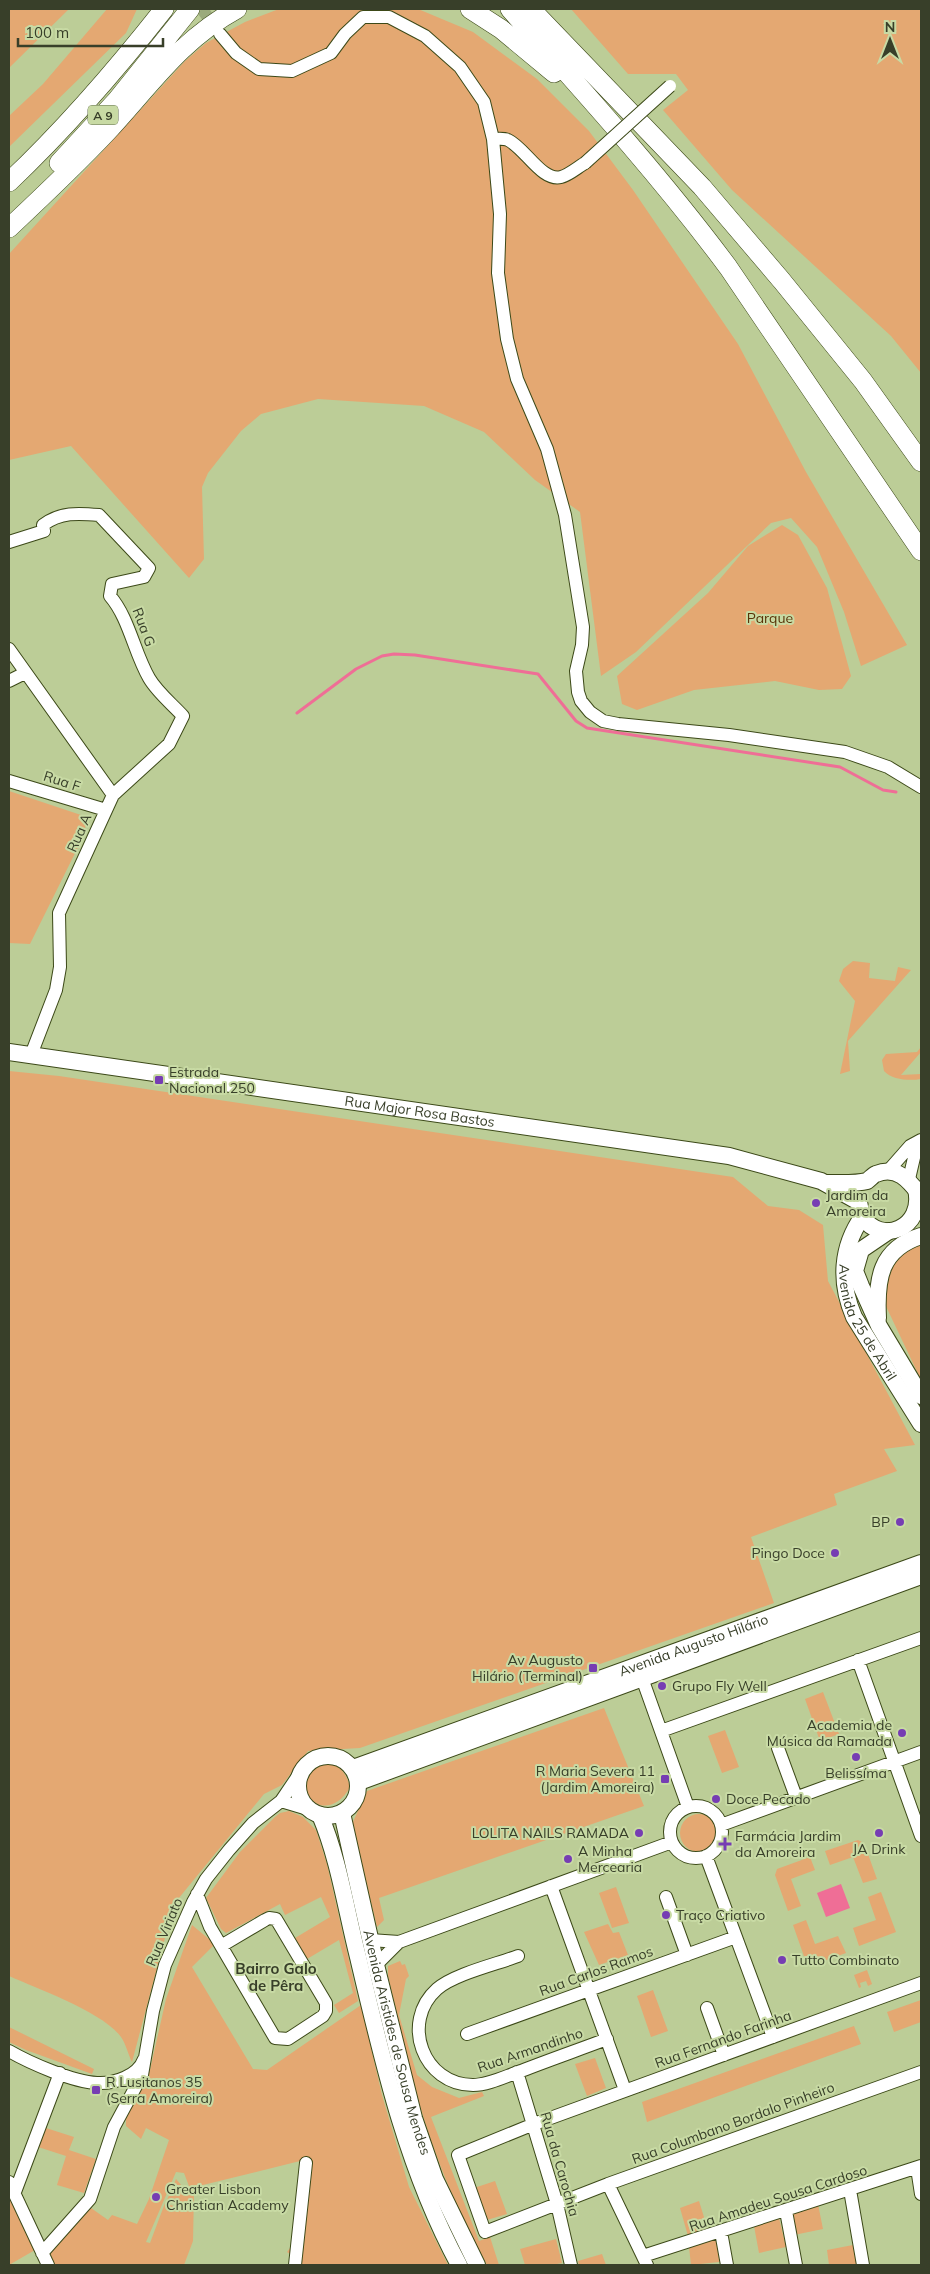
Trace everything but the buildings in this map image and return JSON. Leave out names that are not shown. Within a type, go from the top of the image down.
[{"type":"highway","name":"A 9","points":[[9,182],[67,123],[124,59],[164,9]]},
{"type":"highway","name":"A 9","points":[[9,213],[117,100],[190,9]]},
{"type":"highway","points":[[9,228],[106,133],[191,39],[218,19],[237,9]]},
{"type":"highway","points":[[470,9],[484,17],[521,45],[603,114]]},
{"type":"highway","points":[[510,9],[666,186],[728,267],[921,551]]},
{"type":"highway","points":[[531,9],[594,72],[702,187],[782,281],[874,395],[921,462]]},
{"type":"highway","points":[[545,9],[556,20],[594,72]]},
{"type":"main road","name":"Rua Major Rosa Bastos","points":[[9,1052],[729,1156],[827,1184]]},
{"type":"main road","points":[[861,1209],[861,1190],[867,1181],[876,1174],[888,1171],[899,1173],[915,1188],[918,1200],[916,1223],[889,1231],[864,1247],[859,1252],[856,1263],[855,1271],[878,1326]]},
{"type":"main road","points":[[827,1184],[867,1181]]},
{"type":"main road","points":[[827,1184],[861,1209],[878,1229],[889,1231]]},
{"type":"main road","name":"Avenida 25 de Abril","points":[[861,1209],[847,1243],[845,1259],[843,1278],[850,1306],[921,1424]]},
{"type":"main road","name":"Avenida 25 de Abril","points":[[921,1236],[910,1240],[895,1250],[883,1266],[878,1295],[878,1326],[921,1396]]},
{"type":"main road","name":"Avenida Augusto Hilário","points":[[356,1775],[921,1563]]},
{"type":"main road","name":"Avenida Augusto Hilário","points":[[356,1775],[642,1678],[921,1576]]},
{"type":"main road","points":[[330,1755],[347,1761],[356,1775],[355,1800],[342,1813],[328,1816],[315,1813],[304,1804],[298,1788],[302,1770],[313,1759],[330,1755]]},
{"type":"main road","name":"Avenida Aristides de Sousa Mendes","points":[[315,1813],[332,1848],[378,2042],[405,2140],[437,2225],[459,2265]]},
{"type":"main road","name":"Avenida Aristides de Sousa Mendes","points":[[342,1813],[376,1965],[423,2148],[457,2228],[477,2265]]},
{"type":"street","points":[[220,34],[236,53],[259,69],[292,71],[331,53],[345,34],[363,17],[389,18],[425,36],[460,67],[484,102],[493,139],[500,214],[498,272],[507,339],[517,379],[547,449],[565,515],[583,626],[576,682],[581,701],[590,712],[603,721],[618,724],[729,735],[845,752],[888,767],[921,787]]},
{"type":"street","points":[[493,139],[507,140],[519,147],[542,171],[551,176],[560,177],[585,163],[670,86]]},
{"type":"street","name":"Rua G","points":[[9,542],[44,531],[43,525],[52,518],[67,514],[99,515],[149,568],[144,577],[112,584],[110,596],[120,608],[130,639],[150,680],[182,716],[168,744],[113,794]]},
{"type":"street","points":[[9,649],[113,794]]},
{"type":"street","points":[[9,681],[25,673]]},
{"type":"street","name":"Rua F","points":[[10,779],[106,810]]},
{"type":"street","name":"Rua A","points":[[31,1055],[56,990],[60,966],[59,913],[113,794]]},
{"type":"street","points":[[888,1171],[910,1146],[921,1142]]},
{"type":"street","points":[[915,1188],[910,1170],[916,1149],[921,1142]]},
{"type":"street","points":[[661,1731],[921,1638]]},
{"type":"street","points":[[858,1660],[921,1836]]},
{"type":"street","points":[[642,1678],[688,1807]]},
{"type":"street","points":[[778,1748],[796,1797]]},
{"type":"street","points":[[721,1825],[921,1752]]},
{"type":"street","name":"Rua Viriato","points":[[42,2252],[90,2199],[114,2127],[142,2075],[155,1999],[165,1965],[197,1894],[229,1850],[254,1823],[281,1801],[302,1770]]},
{"type":"street","points":[[281,1801],[315,1813]]},
{"type":"street","points":[[697,1806],[712,1811],[721,1825],[721,1840],[713,1852],[706,1856],[690,1857],[676,1849],[670,1835],[673,1821],[677,1815],[688,1807],[697,1806]]},
{"type":"street","points":[[370,1940],[399,1942],[672,1842]]},
{"type":"street","points":[[706,1856],[773,2037]]},
{"type":"street","points":[[551,1886],[625,2090]]},
{"type":"street","points":[[197,1894],[210,1927],[221,1946],[275,2038],[288,2040],[323,2016],[326,2003],[276,1919],[269,1918],[221,1946]]},
{"type":"street","points":[[666,1897],[687,1955]]},
{"type":"street","points":[[190,1907],[210,1927]]},
{"type":"street","points":[[182,1924],[198,1921],[210,1927]]},
{"type":"street","name":"Rua Carlos Ramos","points":[[467,2034],[736,1936]]},
{"type":"street","points":[[376,1965],[399,1942]]},
{"type":"street","name":"Rua Armandinho","points":[[518,1956],[452,1980],[437,1989],[424,2006],[418,2030],[421,2048],[425,2057],[438,2073],[449,2080],[475,2085],[517,2072],[607,2039]]},
{"type":"street","name":"Rua Fernando Farinha","points":[[557,2204],[484,2232],[458,2155],[625,2090],[921,1983]]},
{"type":"street","points":[[706,2008],[724,2055]]},
{"type":"street","points":[[9,2051],[28,2061],[60,2073],[92,2082],[103,2083],[117,2080],[138,2069],[146,2053]]},
{"type":"street","name":"Rua da Carochia","points":[[517,2072],[557,2204],[572,2265]]},
{"type":"street","name":"Rua Columbano Bordalo Pinheiro","points":[[557,2204],[921,2072]]},
{"type":"street","points":[[48,2265],[12,2187],[60,2073]]},
{"type":"street","points":[[117,2080],[127,2103]]},
{"type":"street","points":[[294,2265],[306,2163]]},
{"type":"street","points":[[919,2167],[921,2194]]},
{"type":"street","name":"Rua Amadeu Sousa Cardoso","points":[[645,2261],[721,2232],[919,2167]]},
{"type":"street","points":[[608,2184],[645,2261]]},
{"type":"street","points":[[850,2190],[863,2265]]},
{"type":"street","points":[[786,2211],[796,2265]]},
{"type":"street","points":[[721,2232],[727,2265]]},
{"type":"green space","points":[[9,9],[69,9],[9,68]]},
{"type":"green space","points":[[107,9],[137,9],[126,33],[9,147],[9,116],[43,84]]},
{"type":"green space","points":[[279,9],[418,9],[473,32],[537,79],[589,131],[633,190],[738,344],[806,472],[907,645],[861,666],[844,612],[817,547],[791,518],[771,523],[636,652],[601,676],[580,512],[535,480],[484,432],[424,406],[318,399],[261,414],[241,431],[208,473],[202,487],[204,559],[189,578],[71,446],[9,460],[9,254],[185,61],[206,43],[245,22]]},
{"type":"green space","points":[[571,9],[921,9],[921,373],[891,336],[732,190],[663,110],[688,90],[676,74],[628,74]]},
{"type":"green space","name":"Parque","points":[[782,525],[798,535],[827,588],[851,676],[842,689],[819,690],[775,681],[694,690],[637,710],[622,704],[617,676],[708,593],[748,546]]},
{"type":"green space","points":[[9,791],[87,817],[84,835],[30,944],[9,943]]},
{"type":"green space","points":[[853,961],[870,963],[869,978],[895,981],[898,967],[911,970],[848,1041],[850,1071],[840,1074],[855,1001],[839,981],[843,969]]},
{"type":"green space","points":[[921,1047],[921,1052],[901,1075],[921,1074],[921,1079],[901,1079],[884,1071],[882,1060],[886,1054],[917,1052]]},
{"type":"green space","points":[[9,1071],[59,1076],[733,1177],[768,1206],[799,1210],[823,1225],[828,1281],[915,1445],[884,1449],[897,1471],[834,1494],[837,1505],[751,1537],[774,1603],[360,1748],[308,1751],[282,1785],[264,1794],[174,1904],[132,2062],[121,2037],[100,2019],[69,2002],[9,1976]]},
{"type":"green space","points":[[921,1241],[921,1380],[883,1300],[890,1267],[908,1247]]},
{"type":"green space","points":[[823,1692],[839,1734],[820,1741],[805,1699]]},
{"type":"green space","points":[[604,1708],[644,1806],[379,1898],[384,1920],[377,1927],[352,1824],[367,1791]]},
{"type":"green space","points":[[725,1730],[739,1767],[722,1773],[708,1736]]},
{"type":"green space","points":[[321,1762],[337,1766],[346,1776],[350,1787],[336,1803],[320,1805],[309,1795],[306,1786],[306,1774]]},
{"type":"green space","points":[[289,1811],[303,1817],[316,1830],[327,1864],[358,2001],[339,2013],[334,2005],[353,1993],[339,1940],[307,1959],[295,1938],[330,1917],[321,1897],[285,1915],[280,1904],[226,1933],[221,1929],[206,1898],[240,1852],[275,1817],[280,1813]]},
{"type":"green space","points":[[699,1814],[712,1820],[718,1833],[712,1846],[699,1852],[686,1846],[680,1833],[686,1820]]},
{"type":"green space","points":[[858,1840],[864,1843],[877,1879],[863,1883],[853,1857],[830,1865],[825,1851]]},
{"type":"green space","points":[[810,1857],[815,1870],[791,1879],[801,1906],[788,1911],[775,1875],[777,1869]]},
{"type":"green space","points":[[616,1887],[629,1923],[612,1928],[599,1893]]},
{"type":"green space","points":[[881,1892],[896,1932],[859,1946],[853,1928],[876,1920],[868,1897]]},
{"type":"green space","points":[[806,1920],[815,1944],[838,1936],[846,1953],[813,1965],[806,1962],[793,1925]]},
{"type":"green space","points":[[608,1924],[613,1933],[619,1932],[628,1955],[599,1965],[584,1932]]},
{"type":"green space","points":[[192,1925],[215,1944],[192,1967],[253,2069],[267,2070],[361,2005],[382,2095],[409,2187],[448,2265],[291,2265],[293,2256],[287,2252],[293,2244],[300,2161],[203,2185],[194,2193],[193,2241],[184,2265],[54,2265],[48,2254],[91,2208],[108,2220],[112,2215],[137,2224],[149,2199],[169,2140],[146,2128],[141,2139],[126,2126],[126,2118],[150,2070],[166,1999]],"holes":[[[176,2172],[184,2173],[192,2194],[188,2193],[176,2179],[167,2200],[190,2208],[191,2212],[165,2203],[150,2243],[146,2242]]]},
{"type":"green space","points":[[400,1961],[402,1965],[405,1964],[409,1976],[406,1979],[399,2015],[417,2075],[432,2087],[459,2098],[482,2092],[484,2096],[431,2117],[479,2241],[490,2237],[499,2265],[487,2265],[457,2205],[431,2142],[418,2099],[388,1976],[388,1966]]},
{"type":"green space","points":[[867,1970],[872,1984],[868,1986],[866,1981],[860,1983],[861,1987],[859,1988],[854,1975]]},
{"type":"green space","points":[[653,1990],[668,2031],[651,2037],[637,1996]]},
{"type":"green space","points":[[921,2000],[921,2022],[894,2032],[887,2012]]},
{"type":"green space","points":[[854,2026],[861,2044],[647,2122],[642,2102]]},
{"type":"green space","points":[[9,2027],[94,2069],[92,2074],[9,2042]]},
{"type":"green space","points":[[595,2058],[606,2088],[587,2096],[575,2064]]},
{"type":"green space","points":[[46,2128],[74,2137],[69,2150],[96,2159],[84,2193],[57,2185],[66,2156],[38,2147]]},
{"type":"green space","points":[[495,2181],[507,2214],[487,2220],[474,2188]]},
{"type":"green space","points":[[9,2191],[35,2250],[9,2265]]},
{"type":"green space","points":[[699,2201],[708,2230],[688,2236],[680,2208]]},
{"type":"green space","points":[[818,2204],[823,2229],[794,2235],[791,2212]]},
{"type":"green space","points":[[779,2218],[786,2247],[759,2253],[754,2226]]},
{"type":"green space","points":[[556,2239],[562,2263],[525,2265],[520,2249]]},
{"type":"green space","points":[[713,2239],[718,2243],[719,2262],[691,2265],[689,2247]]},
{"type":"green space","points":[[853,2245],[859,2265],[829,2265],[827,2250]]},
{"type":"green space","points":[[602,2254],[606,2265],[579,2265],[578,2261]]},
{"type":"shaded area","points":[[841,1884],[850,1908],[826,1917],[817,1893]]},
{"type":"waterway","points":[[297,713],[356,669],[382,656],[394,654],[415,655],[538,674],[576,721],[587,728],[840,767],[883,790],[896,792]]},
{"type":"tunnel","points":[[202,9],[217,30]]},
{"type":"place","name":"Estrada Nacional 250","points":[[159,1080]]},
{"type":"place","name":"Jardim da Amoreira","points":[[816,1203]]},
{"type":"place","name":"BP","points":[[900,1522]]},
{"type":"place","name":"Pingo Doce","points":[[835,1553]]},
{"type":"place","name":"Av Augusto Hilário (Terminal)","points":[[593,1668]]},
{"type":"place","name":"Grupo Fly Well","points":[[662,1686]]},
{"type":"place","name":"Academia de Música da Ramada","points":[[902,1733]]},
{"type":"place","name":"Belissíma","points":[[856,1757]]},
{"type":"place","name":"R Maria Severa 11 (Jardim Amoreira)","points":[[665,1779]]},
{"type":"place","name":"Doce Pecado","points":[[716,1799]]},
{"type":"place","name":"LOLITA NAILS RAMADA","points":[[639,1833]]},
{"type":"place","name":"JA Drink","points":[[879,1833]]},
{"type":"place","name":"Farmácia Jardim da Amoreira","points":[[725,1844]]},
{"type":"place","name":"A Minha Mercearia","points":[[568,1859]]},
{"type":"place","name":"Traço Criativo","points":[[666,1915]]},
{"type":"place","name":"Tutto Combinato","points":[[782,1960]]},
{"type":"place","name":"R Lusitanos 35 (Serra Amoreira)","points":[[96,2090]]},
{"type":"place","name":"Greater Lisbon Christian Academy","points":[[156,2197]]},
{"type":"district","name":"Bairro Galo de Pêra","points":[[276,1976]]}]
